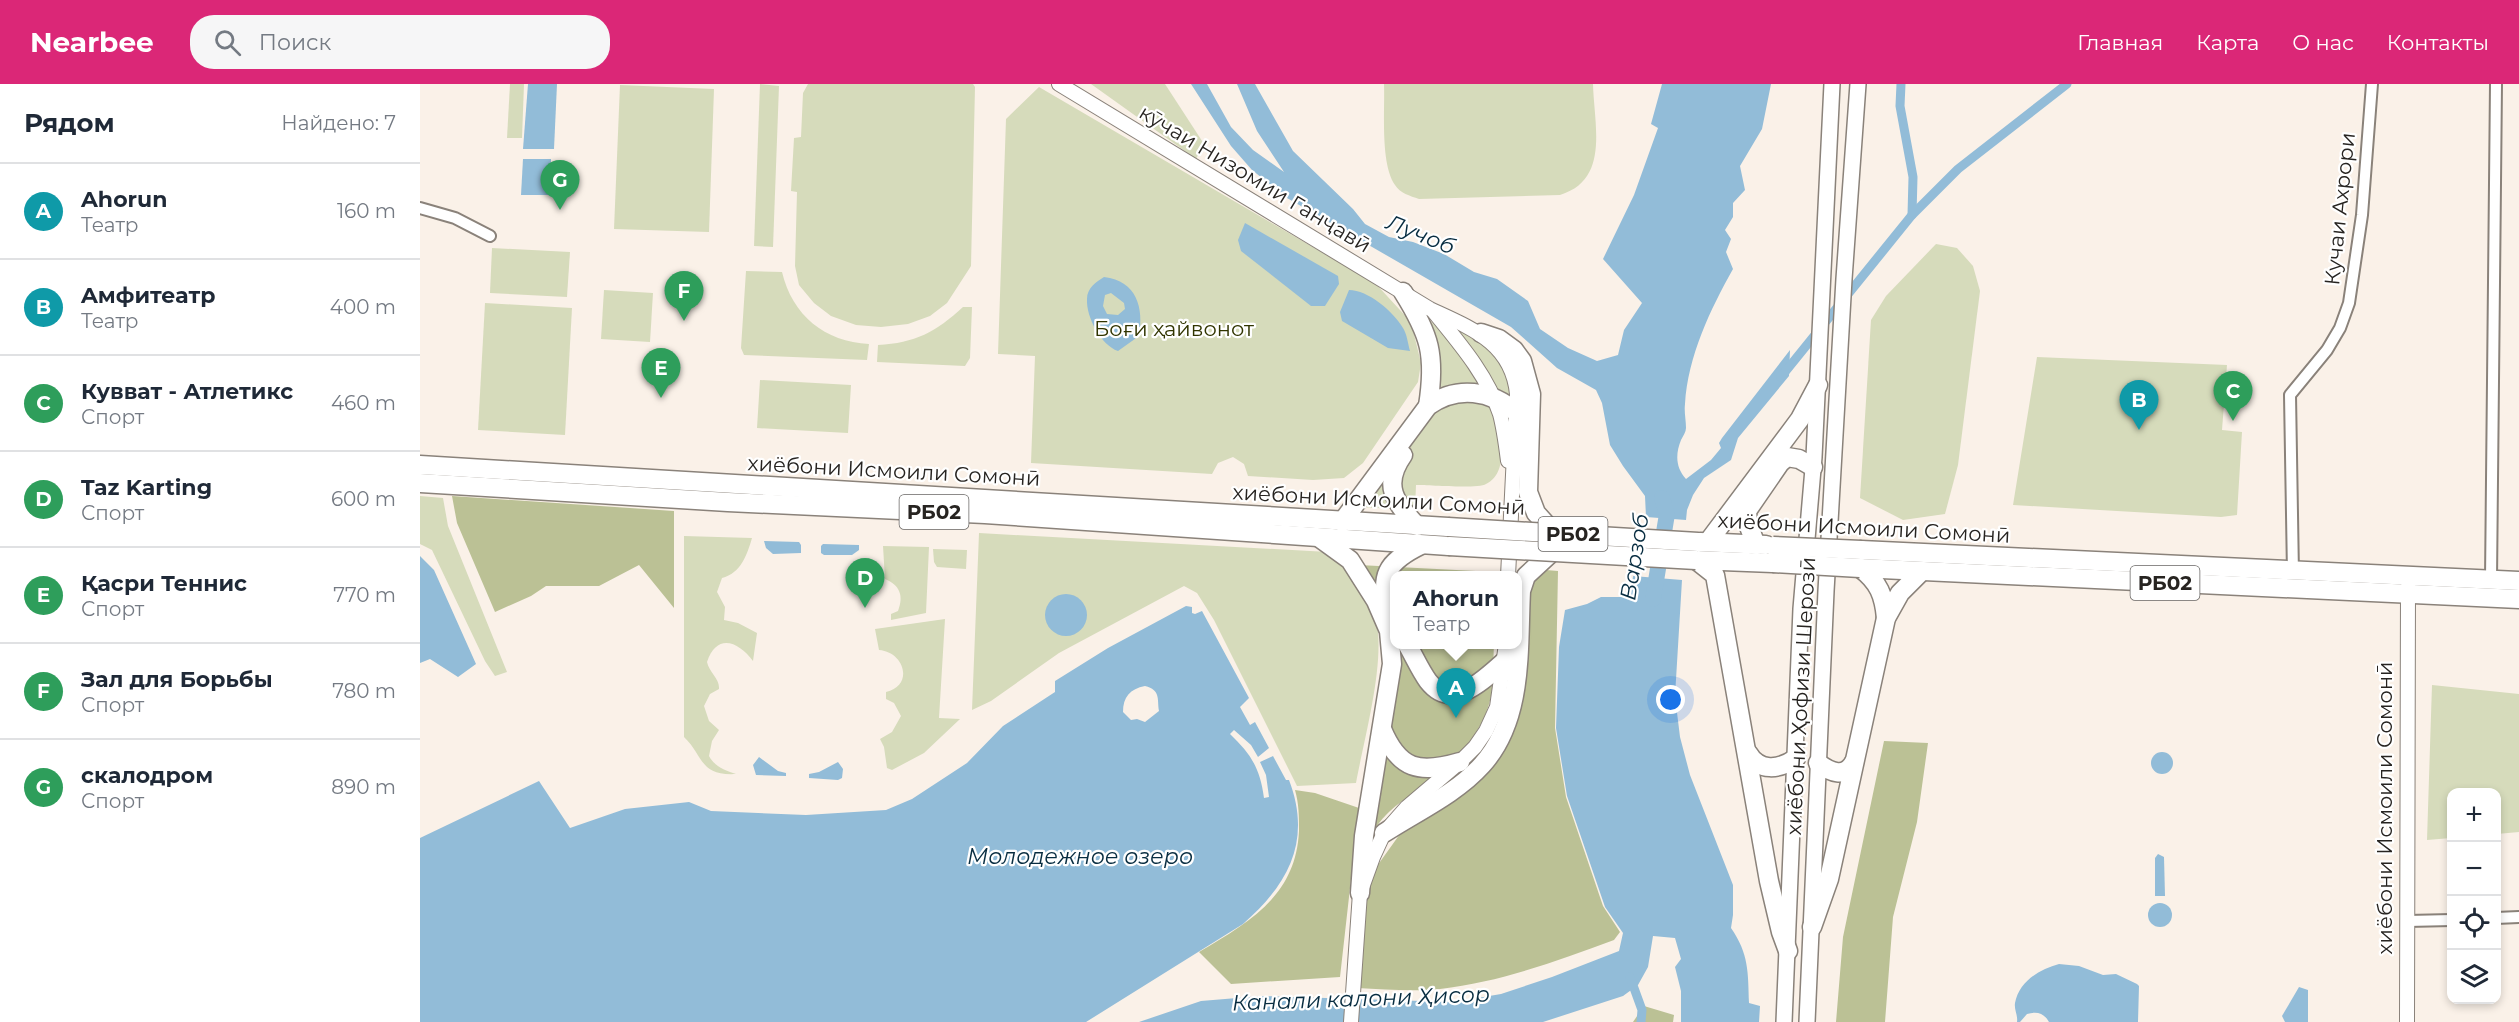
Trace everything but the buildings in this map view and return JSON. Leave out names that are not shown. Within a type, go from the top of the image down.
[{"type":"highway","points":[[1403,292],[1426,332],[1431,353],[1433,369],[1428,406]]},
{"type":"highway","points":[[1481,333],[1499,339],[1514,350],[1522,361],[1531,394],[1528,492],[1536,513],[1554,533]]},
{"type":"highway","points":[[1788,951],[1775,908],[1750,782],[1748,753],[1715,575],[1700,548],[1800,419],[1818,385]]},
{"type":"highway","points":[[1342,522],[1428,406],[1438,399],[1466,392],[1493,397],[1509,414]]},
{"type":"highway","points":[[1418,526],[1398,504],[1391,484],[1400,460],[1431,418],[1453,403],[1471,401],[1509,414]]},
{"type":"highway","points":[[1767,551],[1748,524],[1748,511],[1780,463],[1787,458],[1794,458],[1813,467]]},
{"type":"highway","name":"хиёбони Исмоили Сомонӣ","points":[[420,465],[1554,533],[1700,548],[1860,559],[2408,586],[2519,599]]},
{"type":"highway","name":"хиёбони Исмоили Сомонӣ","points":[[420,483],[728,502],[985,514],[1552,552],[1700,548],[1733,562],[1767,551]]},
{"type":"highway","points":[[1320,538],[1350,560],[1376,601],[1389,631],[1390,642]]},
{"type":"highway","points":[[1390,610],[1385,597],[1388,574],[1393,562],[1401,555],[1423,545]]},
{"type":"highway","points":[[1522,588],[1526,576],[1552,552]]},
{"type":"highway","points":[[1812,927],[1829,879],[1852,784],[1854,762],[1886,618],[1885,603],[1878,585],[1860,559]]},
{"type":"highway","name":"хиёбони Исмоили Сомонӣ","points":[[1860,559],[1922,570],[2293,580]]},
{"type":"highway","points":[[1715,575],[1720,568],[1733,562]]},
{"type":"highway","points":[[1886,618],[1900,593],[1922,570]]},
{"type":"highway","name":"хиёбони Исмоили Сомонӣ","points":[[2408,586],[2492,580],[2519,581]]},
{"type":"highway","points":[[1360,893],[1364,836],[1392,664],[1391,649]]},
{"type":"highway","points":[[1409,649],[1428,681],[1438,690],[1456,694],[1471,689],[1506,652]]},
{"type":"highway","points":[[1384,833],[1438,800],[1481,766],[1502,733],[1514,700],[1517,649]]},
{"type":"highway","points":[[1382,729],[1389,747],[1400,759],[1411,766],[1426,769],[1460,762]]},
{"type":"highway","points":[[1748,753],[1756,764],[1773,768],[1785,765],[1796,758]]},
{"type":"highway","points":[[1818,763],[1831,771],[1841,773],[1848,770],[1854,762]]},
{"type":"main road","name":"хиёбони Ҳофизи Шерозӣ","points":[[1784,1022],[1801,609],[1820,353],[1832,84]]},
{"type":"main road","name":"хиёбони Ҳофизи Шерозӣ","points":[[1807,1022],[1818,763],[1844,279],[1858,84]]},
{"type":"main road","points":[[1831,101],[1845,105],[1857,102]]},
{"type":"main road","points":[[1827,160],[1834,156],[1842,156],[1854,160]]},
{"type":"main road","points":[[1785,999],[1808,1001]]},
{"type":"street","name":"кӯчаи Низомии Ганҷавӣ","points":[[1059,84],[1430,309]]},
{"type":"street","name":"Кучаи Ахрори","points":[[2293,580],[2290,395],[2327,350],[2340,328],[2349,303],[2362,215],[2372,84]]},
{"type":"street","points":[[2492,580],[2496,84]]},
{"type":"street","points":[[420,208],[454,218],[490,236]]},
{"type":"street","points":[[1430,309],[1481,333],[1499,350],[1516,380],[1509,414],[1512,483],[1508,571]]},
{"type":"street","points":[[1430,309],[1478,368],[1493,397]]},
{"type":"street","name":"хиёбони Исмоили Сомонӣ","points":[[2407,1022],[2408,586]]},
{"type":"street","points":[[1351,1022],[1360,893],[1384,833],[1407,807],[1475,747],[1497,706],[1506,652]]},
{"type":"street","points":[[2501,918],[2519,917]]},
{"type":"street","points":[[2408,921],[2447,920]]},
{"type":"green space","points":[[510,84],[524,84],[522,138],[507,138]]},
{"type":"green space","points":[[760,84],[779,86],[773,247],[754,246]]},
{"type":"green space","points":[[808,84],[973,84],[975,87],[971,266],[947,303],[930,316],[908,324],[881,327],[856,325],[831,316],[814,303],[799,285],[795,266],[797,192],[791,191],[794,138],[801,137],[803,93]]},
{"type":"green space","points":[[1091,84],[1165,84],[1204,144],[1196,159]]},
{"type":"green space","points":[[1384,84],[1593,84],[1596,149],[1593,164],[1586,177],[1576,188],[1560,195],[1419,199],[1412,197],[1397,188],[1387,164],[1384,136]]},
{"type":"green space","points":[[620,85],[714,89],[709,232],[614,229]]},
{"type":"green space","name":"Боғи ҳайвонот","points":[[1039,87],[1376,284],[1411,322],[1421,363],[1418,382],[1363,463],[1344,478],[1313,480],[1248,476],[1244,464],[1233,457],[1218,463],[1212,474],[1031,463],[1035,356],[998,354],[1006,119]]},
{"type":"green space","points":[[1936,244],[1957,248],[1973,266],[1980,291],[1958,465],[1945,514],[1903,520],[1860,498],[1871,320],[1886,296]]},
{"type":"green space","points":[[492,248],[570,252],[567,297],[490,293]]},
{"type":"green space","points":[[746,271],[782,272],[787,287],[802,313],[825,332],[838,338],[869,344],[867,360],[744,355],[741,348]]},
{"type":"green space","points":[[604,290],[653,293],[650,342],[601,339]]},
{"type":"green space","points":[[485,303],[572,308],[565,435],[478,430]]},
{"type":"green space","points":[[963,307],[972,307],[970,358],[965,366],[877,362],[878,345],[903,342],[924,335],[944,323]]},
{"type":"green space","points":[[1416,308],[1448,337],[1486,391],[1440,393]]},
{"type":"green space","points":[[1445,321],[1484,342],[1504,363],[1512,403],[1497,391]]},
{"type":"green space","points":[[2037,357],[2227,365],[2222,430],[2242,432],[2237,515],[2221,517],[2013,505]]},
{"type":"green space","points":[[760,380],[851,385],[848,433],[757,428]]},
{"type":"green space","points":[[1458,397],[1491,406],[1501,448],[1499,469],[1494,478],[1486,484],[1473,486],[1416,485],[1415,510],[1358,507],[1434,409]]},
{"type":"green space","points":[[420,496],[443,498],[448,526],[507,672],[495,676],[485,661],[432,550],[420,544]]},
{"type":"green space","points":[[452,496],[674,511],[674,608],[639,565],[599,586],[546,586],[531,596],[495,612],[457,523]]},
{"type":"green space","points":[[979,533],[1346,553],[1370,603],[1376,620],[1378,637],[1376,678],[1356,783],[1297,786],[1214,620],[1197,593],[1184,586],[1059,653],[991,701],[972,710]]},
{"type":"green space","points":[[684,536],[752,538],[739,568],[729,576],[722,578],[717,592],[725,607],[724,620],[738,623],[757,633],[753,661],[735,645],[722,643],[716,647],[707,662],[718,682],[719,689],[710,694],[704,706],[709,721],[719,730],[712,741],[709,756],[724,770],[736,774],[715,772],[709,768],[684,737]]},
{"type":"green space","points":[[883,546],[929,547],[926,613],[891,620],[891,614],[898,611],[901,601],[897,588],[885,579]]},
{"type":"green space","points":[[933,549],[967,550],[966,569],[937,567],[934,562]]},
{"type":"green space","points":[[1359,565],[1476,571],[1390,571],[1390,649],[1494,649],[1493,683],[1488,709],[1476,732],[1460,754],[1421,788],[1392,809],[1372,833],[1394,662]]},
{"type":"green space","points":[[1534,569],[1558,571],[1555,728],[1566,797],[1603,906],[1620,932],[1614,940],[1593,948],[1528,970],[1463,986],[1430,990],[1357,988],[1367,880],[1405,827],[1495,751],[1512,649],[1522,649],[1522,591]]},
{"type":"green space","points":[[945,619],[939,718],[960,719],[924,753],[892,770],[887,768],[884,747],[880,739],[892,732],[901,716],[894,703],[886,699],[886,692],[895,689],[900,683],[903,670],[895,657],[879,650],[875,629]]},
{"type":"green space","points":[[2432,685],[2519,694],[2519,832],[2501,834],[2501,788],[2447,788],[2447,838],[2427,840]]},
{"type":"green space","points":[[1884,741],[1928,743],[1917,822],[1893,917],[1885,1022],[1836,1022],[1843,937]]},
{"type":"green space","points":[[1295,790],[1315,793],[1359,808],[1340,977],[1231,984],[1199,952],[1252,918],[1279,890],[1296,854],[1299,820]]},
{"type":"green space","points":[[1644,1006],[1674,1015],[1673,1022],[1633,1022]]},
{"type":"water","points":[[528,84],[557,84],[554,149],[523,149]]},
{"type":"water","points":[[1191,84],[1207,84],[1231,127],[1253,150],[1284,172],[1257,131],[1237,84],[1255,84],[1293,151],[1353,209],[1365,224],[1389,237],[1413,242],[1444,254],[1474,272],[1497,279],[1528,301],[1540,329],[1568,348],[1597,361],[1618,355],[1624,330],[1642,303],[1603,259],[1634,195],[1658,128],[1651,124],[1662,84],[1771,84],[1762,129],[1740,166],[1745,190],[1733,203],[1733,217],[1725,230],[1731,239],[1726,252],[1733,269],[1708,317],[1695,351],[1687,386],[1686,430],[1677,456],[1678,466],[1686,479],[1711,460],[1721,448],[1719,443],[1722,438],[1790,350],[1789,376],[1738,438],[1731,460],[1704,478],[1693,495],[1686,520],[1646,517],[1645,496],[1610,445],[1602,403],[1596,390],[1557,368],[1511,327],[1287,198],[1252,170],[1231,146]]},
{"type":"water","points":[[523,159],[551,159],[550,195],[521,195]]},
{"type":"water","points":[[1245,223],[1338,276],[1339,284],[1325,306],[1311,306],[1241,251],[1238,240]]},
{"type":"water","points":[[1104,277],[1124,284],[1136,297],[1139,306],[1139,336],[1118,351],[1100,337],[1087,306],[1092,286]],"holes":[[[1111,293],[1124,303],[1125,309],[1118,315],[1107,314],[1103,306],[1105,295]]]},
{"type":"water","points":[[1349,290],[1372,298],[1399,321],[1410,351],[1388,348],[1342,321],[1340,312]]},
{"type":"water","points":[[764,541],[799,542],[801,553],[773,554],[766,548]]},
{"type":"water","points":[[823,544],[859,545],[859,550],[852,555],[824,555],[821,553]]},
{"type":"water","points":[[420,556],[434,570],[476,664],[458,677],[430,659],[420,663]]},
{"type":"water","points":[[1633,576],[1682,580],[1675,696],[1680,737],[1690,775],[1733,885],[1731,928],[1744,955],[1748,973],[1749,1003],[1760,1006],[1759,1022],[1681,1022],[1681,991],[1675,967],[1681,959],[1675,938],[1653,936],[1648,967],[1638,985],[1623,996],[1543,1022],[1139,1022],[1201,1001],[1261,996],[1454,1002],[1501,994],[1619,951],[1623,933],[1605,907],[1567,796],[1556,728],[1559,647],[1565,610],[1587,604],[1601,597],[1623,597],[1632,587]]},
{"type":"water","points":[[1066,594],[1080,601],[1087,615],[1080,629],[1066,636],[1052,629],[1045,615],[1052,601]]},
{"type":"water","name":"Молодежное озеро","points":[[1186,606],[1192,607],[1192,613],[1195,614],[1202,611],[1249,698],[1240,707],[1250,725],[1255,722],[1269,748],[1258,757],[1251,745],[1234,730],[1230,734],[1244,748],[1253,762],[1260,778],[1264,798],[1269,797],[1266,775],[1260,762],[1273,756],[1286,780],[1289,780],[1296,802],[1297,841],[1284,877],[1273,893],[1243,924],[1086,1022],[420,1022],[420,838],[539,781],[570,828],[625,809],[689,802],[711,811],[806,815],[886,810],[912,799],[967,763],[1003,726],[1055,692],[1055,681],[1108,648]],"holes":[[[1145,686],[1156,693],[1159,711],[1145,722],[1137,719],[1131,720],[1123,712],[1126,698],[1135,689]]]},
{"type":"water","points":[[2162,752],[2172,759],[2173,763],[2166,773],[2162,774],[2152,767],[2151,763],[2158,753]]},
{"type":"water","points":[[759,757],[778,771],[786,773],[786,776],[756,775],[753,765]]},
{"type":"water","points":[[838,762],[843,769],[842,778],[838,780],[809,778],[809,774],[819,772]]},
{"type":"water","points":[[2158,854],[2164,857],[2165,896],[2155,896],[2155,858]]},
{"type":"water","points":[[2160,903],[2165,904],[2171,910],[2171,920],[2165,926],[2160,927],[2155,926],[2149,920],[2148,915],[2149,910],[2155,904]]},
{"type":"water","points":[[2059,964],[2079,966],[2103,975],[2116,974],[2137,984],[2139,986],[2138,1022],[2049,1022],[2042,1015],[2034,1013],[2027,1014],[2020,1022],[2017,1022],[2015,1003],[2021,988],[2031,977]]},
{"type":"water","points":[[2299,987],[2308,990],[2308,1022],[2285,1022],[2282,1016]]},
{"type":"waterway","points":[[1901,84],[1900,106],[1913,177],[1912,215]]},
{"type":"waterway","points":[[1781,377],[1912,215],[1958,169],[2067,84]]},
{"type":"waterway","name":"Варзоб","points":[[1653,599],[1667,514],[1662,498]]},
{"type":"waterway","points":[[1630,977],[1642,1010],[1641,1022]]},
{"type":"place","name":"скалодром","points":[[560,210]]},
{"type":"place","name":"Зал для Борьбы","points":[[684,321]]},
{"type":"place","name":"Қасри Теннис","points":[[661,398]]},
{"type":"place","name":"Кувват - Атлетикс","points":[[2233,421]]},
{"type":"place","name":"Aмфитеатр","points":[[2139,430]]},
{"type":"place","name":"Taz Karting","points":[[865,608]]},
{"type":"place","name":"Ahorun","points":[[1456,718]]},
{"type":"water label","name":"Лучоб","points":[[1421,234]]},
{"type":"water label","name":"Канали калони Ҳисор","points":[[1361,998]]}]
